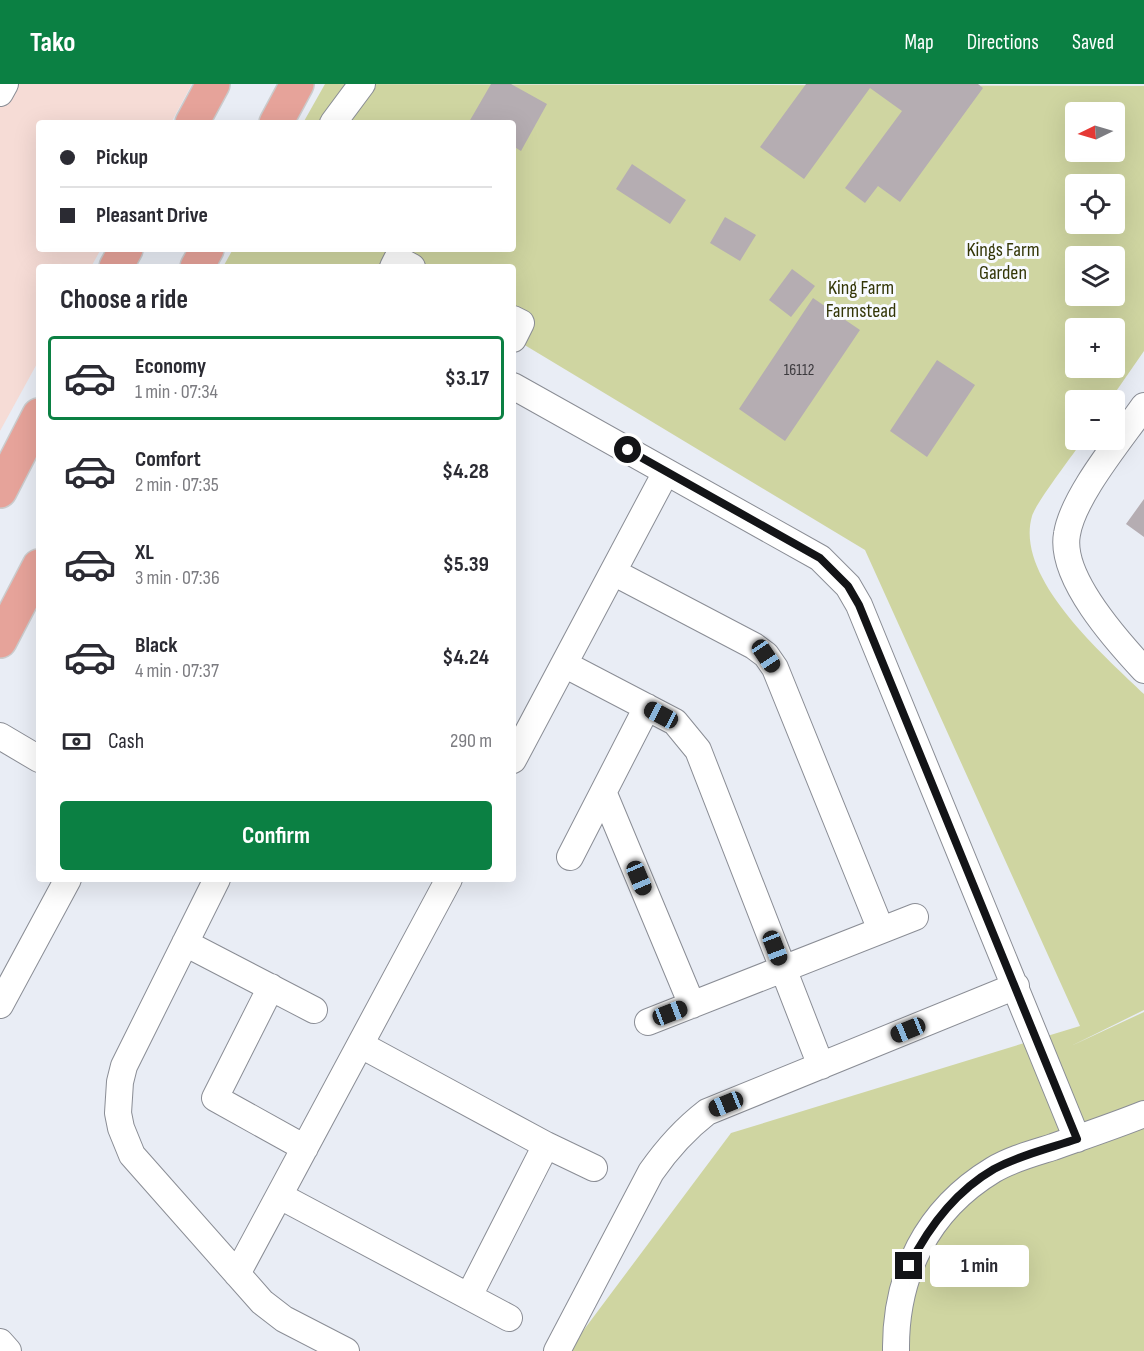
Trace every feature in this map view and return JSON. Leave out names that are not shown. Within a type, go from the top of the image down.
[{"type":"main road","points":[[194,120],[213,84]]},
{"type":"main road","points":[[278,120],[297,84]]},
{"type":"main road","points":[[0,491],[36,421]]},
{"type":"main road","points":[[0,640],[36,572]]},
{"type":"street","points":[[0,93],[5,84]]},
{"type":"street","points":[[335,120],[362,84]]},
{"type":"street","points":[[394,264],[397,259],[406,264]]},
{"type":"street","points":[[516,320],[521,323],[516,333]]},
{"type":"street","points":[[516,388],[820,558],[848,586],[859,605],[1077,1139]]},
{"type":"street","points":[[1144,406],[1080,499],[1066,535],[1072,570],[1107,630],[1144,670]]},
{"type":"street","points":[[516,754],[666,472]]},
{"type":"street","points":[[613,572],[754,646],[775,668],[881,930]]},
{"type":"street","points":[[564,663],[675,722],[698,750],[821,1066]]},
{"type":"street","points":[[570,856],[647,707]]},
{"type":"street","points":[[0,736],[36,757]]},
{"type":"street","points":[[604,794],[692,1005]]},
{"type":"street","points":[[0,1005],[66,882]]},
{"type":"street","points":[[216,882],[124,1066],[118,1098],[119,1121],[126,1142],[140,1167],[274,1312],[346,1351]]},
{"type":"street","points":[[237,1274],[447,882]]},
{"type":"street","points":[[648,1022],[915,917]]},
{"type":"street","points":[[185,943],[314,1010]]},
{"type":"street","points":[[557,1351],[651,1172],[681,1134],[707,1112],[1016,986]]},
{"type":"street","points":[[271,987],[216,1098],[305,1148]]},
{"type":"street","points":[[361,1045],[546,1145],[594,1168]]},
{"type":"street","points":[[896,1351],[896,1336],[909,1266],[930,1228],[950,1206],[994,1170],[1144,1114]]},
{"type":"street","points":[[469,1296],[546,1145]]},
{"type":"street","points":[[280,1196],[509,1318]]},
{"type":"street","points":[[0,1342],[8,1351]]},
{"type":"shaded area","points":[[0,84],[192,84],[173,120],[36,120],[36,252],[99,252],[93,264],[36,264],[36,365],[0,431]]},
{"type":"green space","name":"King Farm Farmstead","points":[[325,84],[1144,86],[1144,351],[1117,390],[1065,390],[1065,450],[1076,450],[1035,509],[1032,516],[1030,540],[1036,564],[1066,614],[1144,694],[1144,1010],[1071,1046],[1144,1012],[1144,1351],[568,1351],[731,1133],[1080,1026],[865,550],[516,340],[516,264],[225,264],[231,252],[516,252],[516,120],[305,120]]},
{"type":"building","points":[[491,84],[511,84],[547,104],[521,151],[516,148],[516,120],[470,120]]},
{"type":"building","points":[[806,84],[978,84],[983,88],[900,202],[878,186],[865,203],[845,188],[902,111],[870,88],[804,179],[760,147]]},
{"type":"building","points":[[632,164],[686,200],[670,224],[616,189]]},
{"type":"building","points":[[725,217],[756,235],[740,261],[710,243]]},
{"type":"building","points":[[792,269],[815,286],[791,317],[769,300]]},
{"type":"building","points":[[813,298],[860,330],[785,441],[739,409]]},
{"type":"building","points":[[937,360],[975,385],[927,457],[890,431]]},
{"type":"building","points":[[1144,499],[1144,537],[1126,524]]},
{"type":"route","points":[[628,450],[820,558],[848,586],[859,605],[1077,1139],[1026,1156],[994,1170],[967,1190],[930,1228],[909,1266]]},
{"type":"park label","name":"Kings Farm Garden","points":[[1003,260]]}]
